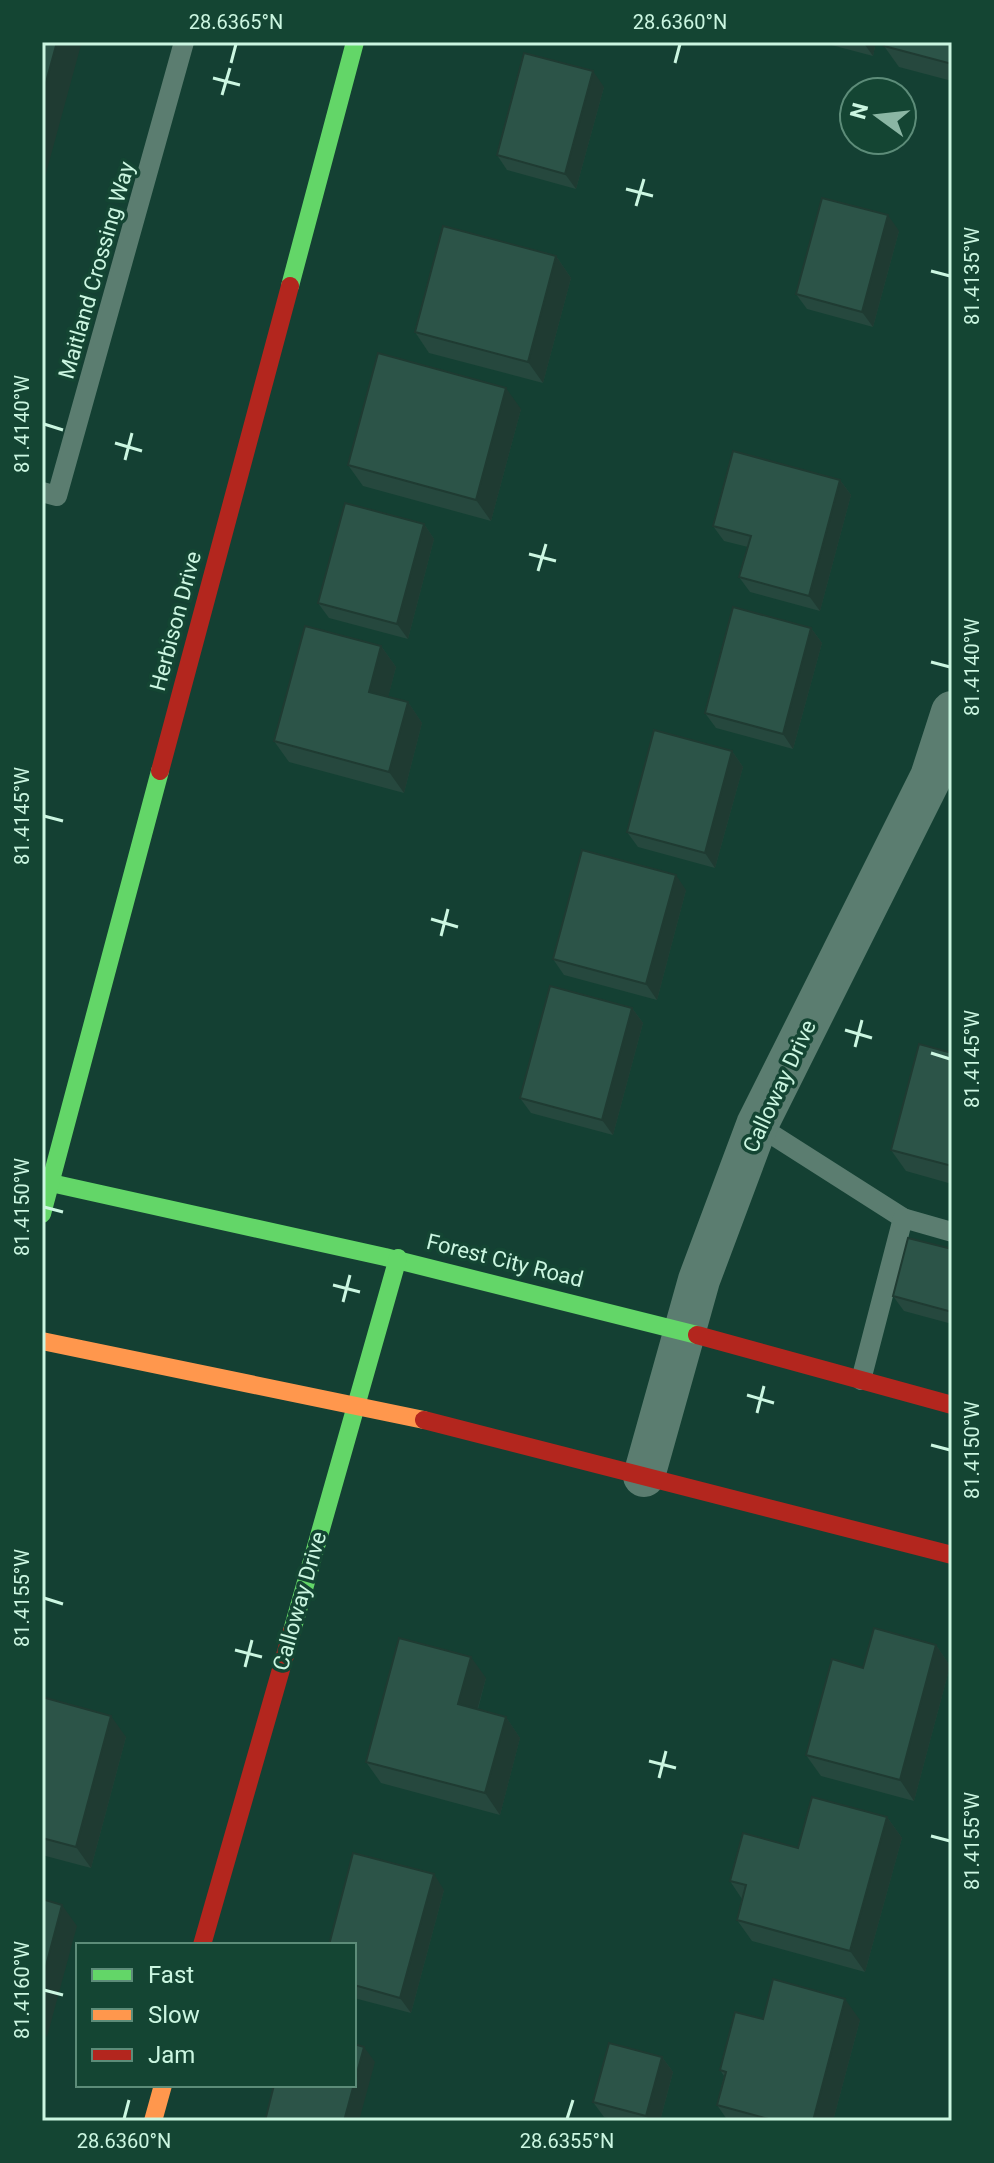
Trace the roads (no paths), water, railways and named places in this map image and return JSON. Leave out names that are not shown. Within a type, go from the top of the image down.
[{"type":"street","name":"Herbison Drive","points":[[42,1214],[46,1181],[355,42]]},
{"type":"street","name":"Calloway Drive","points":[[644,1476],[699,1280],[757,1125],[931,777],[952,712]]},
{"type":"street","name":"Forest City Road","points":[[46,1181],[398,1258],[684,1331],[952,1405]]},
{"type":"street","name":"Calloway Drive","points":[[203,1943],[398,1258]]},
{"type":"street","points":[[42,1341],[355,1404],[952,1555]]},
{"type":"street","points":[[153,2121],[162,2087]]},
{"type":"lane","name":"Maitland Crossing Way","points":[[42,492],[57,496],[184,42]]},
{"type":"lane","points":[[757,1125],[903,1218],[952,1232]]},
{"type":"lane","points":[[861,1380],[903,1218]]},
{"type":"lane","points":[[884,1296],[906,1302]]}]
